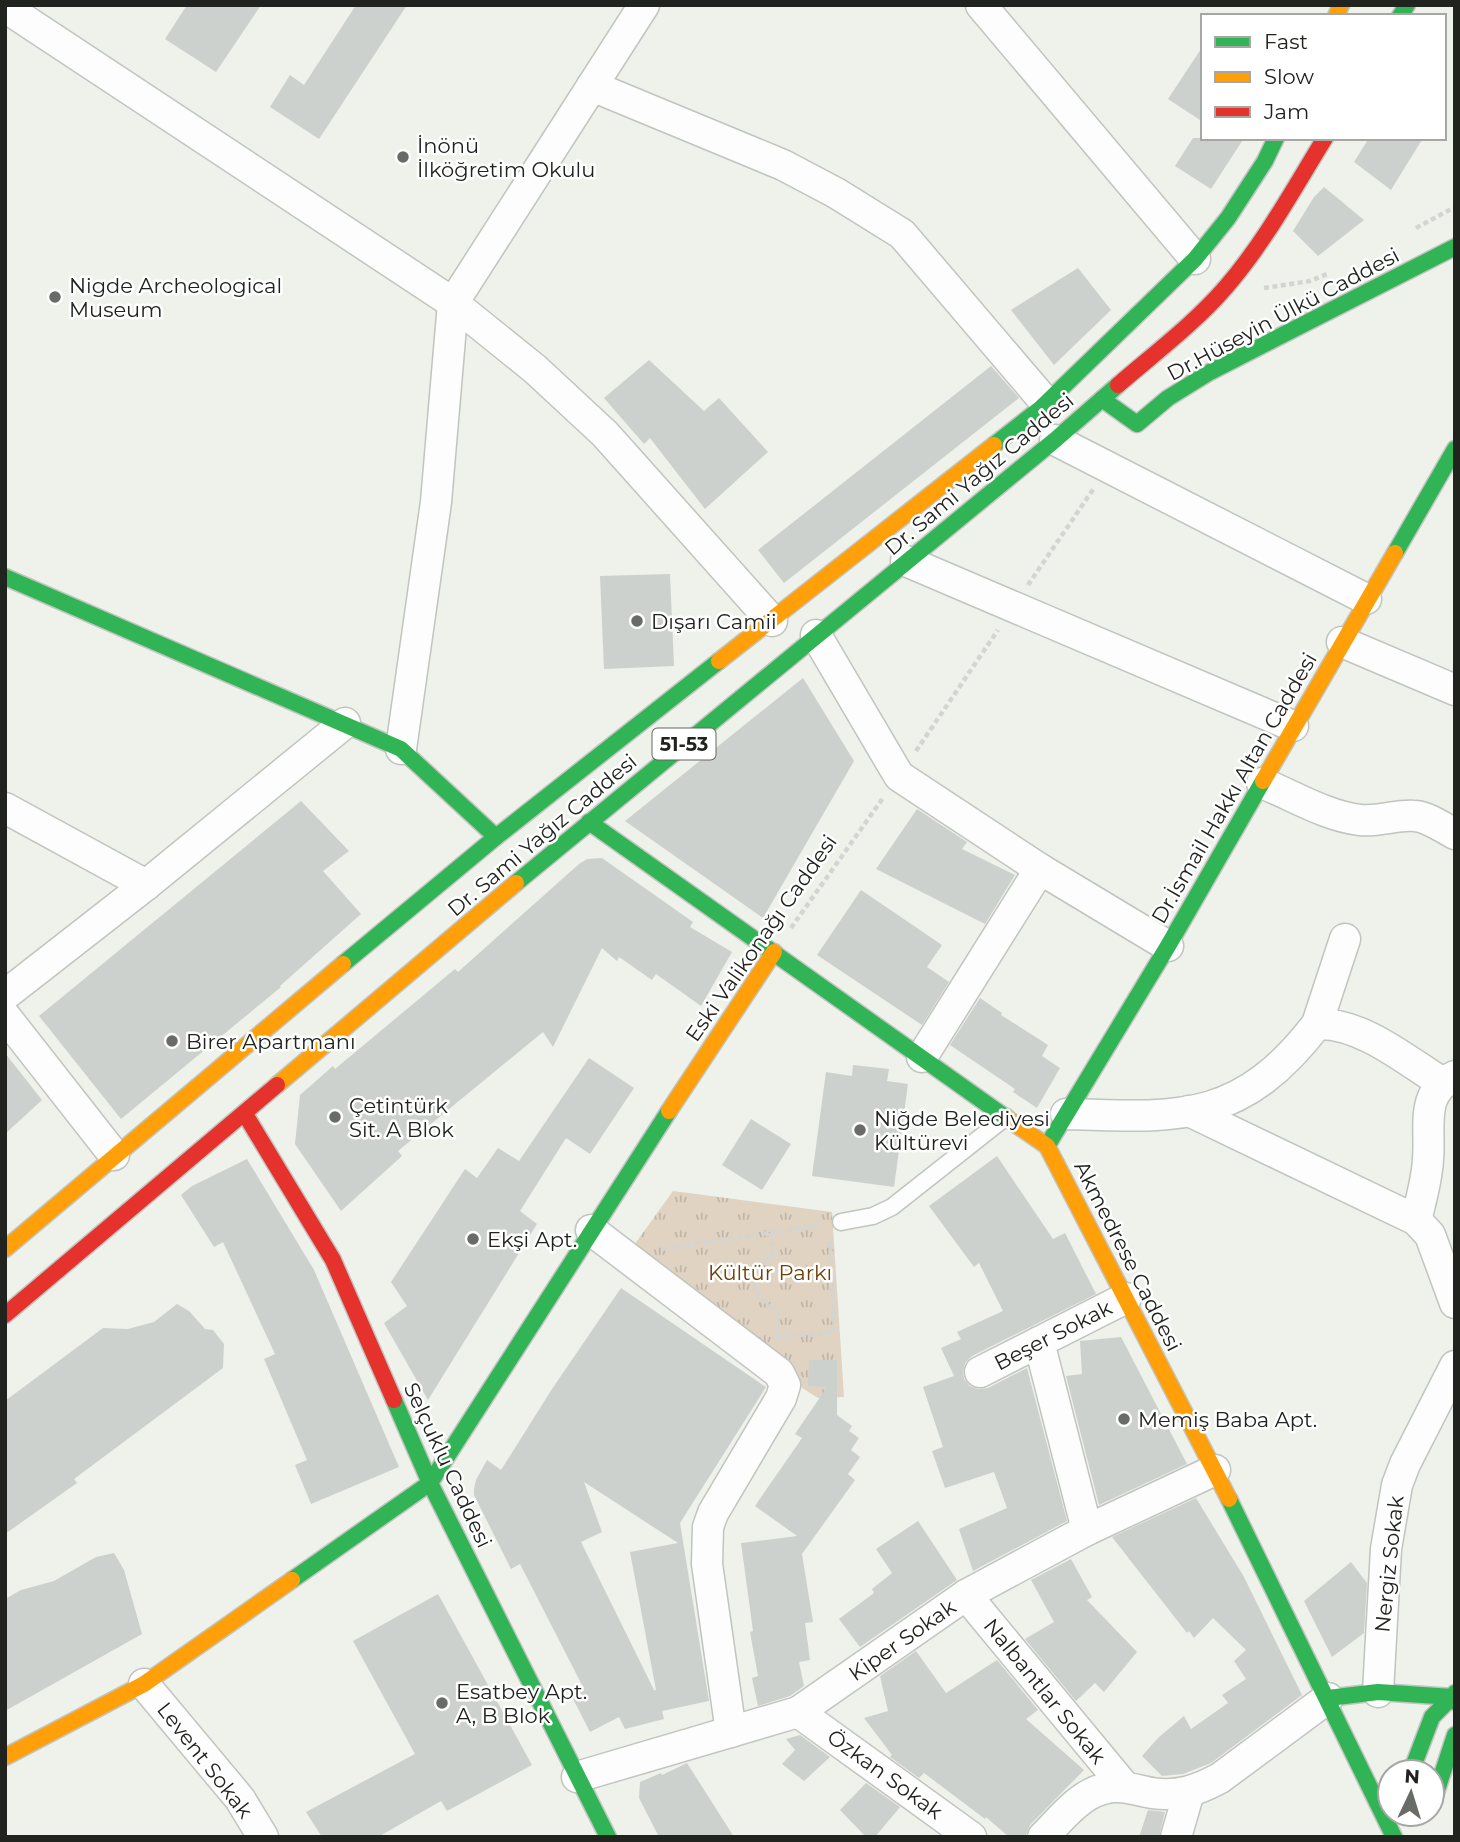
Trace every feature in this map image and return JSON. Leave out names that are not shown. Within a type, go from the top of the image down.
[{"type":"street","points":[[401,749],[436,502],[453,303],[644,5]]},
{"type":"street","points":[[981,5],[1195,259]]},
{"type":"street","points":[[5,6],[453,303],[535,369],[605,434],[772,621]]},
{"type":"street","points":[[592,86],[783,165],[836,193],[902,234],[1046,403]]},
{"type":"street","name":"Dr. Sami Yağız Caddesi","points":[[5,1249],[496,837],[1046,403],[1195,259],[1228,218],[1275,140]]},
{"type":"street","name":"Dr. Sami Yağız Caddesi","points":[[5,1315],[589,822],[1055,440],[1186,326],[1226,287],[1261,241],[1324,140]]},
{"type":"street","name":"Dr.Hüseyin Ülkü Caddesi","points":[[1102,399],[1137,424],[1168,398],[1210,372],[1455,247]]},
{"type":"street","points":[[1055,440],[1366,599]]},
{"type":"street","name":"Dr.İsmail Hakkı Altan Caddesi","points":[[1047,1146],[1168,946],[1366,599],[1452,457]]},
{"type":"street","points":[[906,561],[1293,726]]},
{"type":"street","points":[[5,577],[401,749],[496,837]]},
{"type":"street","points":[[816,635],[899,776],[1040,869],[1168,946]]},
{"type":"street","points":[[1342,642],[1455,690]]},
{"type":"street","points":[[5,995],[146,885],[345,723]]},
{"type":"street","points":[[1262,783],[1333,814],[1361,820],[1385,820],[1413,815],[1425,818],[1455,834]]},
{"type":"street","points":[[5,808],[146,885]]},
{"type":"street","name":"Akmedrese Caddesi","points":[[589,822],[1047,1146],[1214,1470],[1394,1837]]},
{"type":"street","points":[[922,1058],[1040,869]]},
{"type":"street","points":[[1066,1114],[1147,1117],[1189,1111],[1227,1102],[1259,1083],[1286,1062],[1317,1024],[1345,939]]},
{"type":"street","name":"Eski Valikonağı Caddesi","points":[[430,1483],[591,1230],[774,952]]},
{"type":"street","points":[[5,1016],[114,1155]]},
{"type":"street","points":[[1317,1024],[1342,1025],[1448,1079],[1433,1094],[1429,1111],[1429,1158],[1416,1220]]},
{"type":"street","points":[[1189,1111],[1416,1220],[1430,1235],[1454,1298]]},
{"type":"street","name":"Selçuklu Caddesi","points":[[245,1114],[333,1260],[430,1483],[608,1837]]},
{"type":"street","points":[[591,1230],[632,1261],[771,1349],[785,1385],[781,1398],[713,1513],[708,1527],[706,1544],[731,1732]]},
{"type":"street","name":"Beşer Sokak","points":[[980,1372],[1126,1298]]},
{"type":"street","points":[[1039,1342],[1087,1530]]},
{"type":"street","name":"Nergiz Sokak","points":[[1378,1692],[1386,1549],[1396,1485],[1455,1367]]},
{"type":"street","name":"Kiper Sokak","points":[[577,1777],[798,1712],[966,1595],[1087,1530],[1214,1470]]},
{"type":"street","points":[[5,1757],[144,1684],[430,1483]]},
{"type":"street","name":"Nalbantlar Sokak","points":[[966,1595],[1124,1786]]},
{"type":"street","name":"Levent Sokak","points":[[144,1684],[240,1799],[263,1837]]},
{"type":"street","points":[[1328,1698],[1378,1692],[1454,1697]]},
{"type":"street","points":[[1416,1758],[1432,1717],[1454,1697]]},
{"type":"street","name":"Nalbantlar Sokak","points":[[1043,1837],[1088,1796],[1104,1788],[1124,1786],[1172,1795],[1189,1792],[1220,1777],[1328,1698]]},
{"type":"street","name":"Özkan Sokak","points":[[798,1712],[971,1837]]},
{"type":"street","points":[[1446,1762],[1455,1735]]},
{"type":"street","points":[[1175,1837],[1189,1792]]},
{"type":"lane","points":[[835,1223],[873,1216],[892,1207],[1006,1117]]},
{"type":"path","name":"Dr.Hüseyin Ülkü Caddesi","points":[[1408,232],[1455,207]]},
{"type":"path","name":"Dr.Hüseyin Ülkü Caddesi","points":[[1226,287],[1288,286],[1310,281],[1335,270]]},
{"type":"path","name":"Eski Valikonağı Caddesi","points":[[774,952],[899,776],[1108,467]]},
{"type":"path","points":[[632,1261],[645,1251],[835,1223],[835,1332],[771,1349],[777,1310],[760,1300],[755,1280],[756,1269],[762,1261],[773,1255],[770,1233]]},
{"type":"green space","name":"Kültür Parkı","points":[[673,1191],[832,1212],[844,1397],[818,1398],[791,1381],[629,1252]]},
{"type":"building","points":[[187,5],[261,5],[216,72],[165,39]]},
{"type":"building","points":[[356,5],[407,5],[319,139],[270,107],[290,75],[304,85]]},
{"type":"building","points":[[1201,49],[1201,121],[1168,99]]},
{"type":"building","points":[[1193,138],[1243,140],[1211,189],[1175,166]]},
{"type":"building","points":[[1368,140],[1422,140],[1391,190],[1354,162]]},
{"type":"building","points":[[1324,187],[1364,220],[1318,256],[1293,231],[1314,197]]},
{"type":"building","points":[[1078,268],[1111,310],[1054,365],[1011,310]]},
{"type":"building","points":[[649,360],[704,411],[719,398],[768,452],[705,509],[650,438],[644,444],[604,398]]},
{"type":"building","points":[[991,366],[1019,398],[784,583],[758,550]]},
{"type":"building","name":"Dışarı Camii","points":[[670,574],[674,666],[604,669],[600,576]]},
{"type":"building","points":[[803,678],[854,761],[763,918],[625,821]]},
{"type":"building","points":[[301,801],[349,851],[323,871],[361,914],[281,987],[121,1119],[39,1016]]},
{"type":"building","points":[[917,809],[967,842],[962,849],[1015,875],[985,924],[876,869]]},
{"type":"building","points":[[602,858],[693,922],[690,927],[732,952],[701,1006],[656,974],[652,980],[619,957],[617,961],[602,948],[553,1047],[543,1032],[398,1151],[402,1156],[341,1211],[295,1144],[300,1095],[455,969],[458,972],[579,864],[587,859]]},
{"type":"building","points":[[861,890],[942,945],[927,967],[949,982],[922,1025],[817,955]]},
{"type":"building","points":[[980,998],[1048,1045],[1042,1056],[1060,1068],[1037,1108],[1013,1092],[1015,1089],[950,1045]]},
{"type":"building","points":[[5,1053],[42,1100],[5,1134]]},
{"type":"building","points":[[589,1058],[634,1088],[590,1154],[566,1138],[520,1211],[537,1224],[428,1400],[384,1323],[407,1306],[391,1282],[465,1169],[477,1178],[498,1148],[519,1161]]},
{"type":"building","name":"Niğde Belediyesi Kültürevi","points":[[853,1065],[889,1069],[887,1081],[908,1084],[894,1187],[812,1176],[826,1072],[852,1076]]},
{"type":"building","points":[[751,1119],[791,1144],[762,1190],[722,1165]]},
{"type":"building","points":[[997,1156],[1053,1239],[1065,1233],[1096,1294],[972,1356],[965,1363],[964,1379],[970,1386],[978,1389],[988,1388],[1027,1368],[1067,1521],[973,1571],[959,1529],[1007,1508],[994,1472],[945,1488],[932,1451],[943,1447],[923,1387],[954,1376],[941,1348],[961,1339],[957,1332],[1003,1311],[979,1263],[974,1267],[929,1206]]},
{"type":"building","points":[[247,1159],[314,1270],[399,1467],[311,1504],[295,1465],[307,1460],[264,1359],[275,1354],[223,1242],[214,1247],[181,1195],[192,1186]]},
{"type":"building","points":[[621,1288],[766,1387],[680,1523],[709,1701],[662,1711],[664,1719],[625,1729],[619,1717],[590,1732],[570,1693],[583,1687],[520,1564],[511,1569],[474,1495],[476,1480],[487,1460],[501,1470]],"holes":[[[584,1482],[678,1543],[630,1552],[654,1690],[581,1542],[602,1532]]]},
{"type":"building","points":[[177,1304],[189,1311],[205,1329],[213,1330],[224,1344],[223,1368],[74,1479],[77,1483],[5,1534],[5,1401],[103,1328],[128,1329],[154,1322]]},
{"type":"building","name":"Memiş Baba Apt.","points":[[1121,1337],[1187,1464],[1099,1505],[1066,1376],[1082,1374],[1080,1341]]},
{"type":"building","points":[[809,1360],[837,1360],[837,1415],[852,1426],[849,1431],[859,1438],[851,1450],[860,1457],[848,1474],[855,1480],[802,1554],[813,1622],[805,1623],[810,1660],[799,1662],[804,1686],[790,1696],[758,1706],[752,1678],[758,1676],[750,1632],[753,1631],[741,1543],[797,1536],[755,1506],[802,1438],[795,1434],[827,1387],[808,1386]]},
{"type":"building","points":[[1196,1498],[1244,1577],[1302,1695],[1211,1763],[1183,1774],[1162,1776],[1142,1756],[1184,1716],[1191,1729],[1228,1703],[1222,1695],[1246,1679],[1234,1661],[1246,1650],[1213,1618],[1194,1638],[1189,1631],[1187,1633],[1112,1537]]},
{"type":"building","points":[[918,1521],[957,1580],[860,1647],[839,1619],[874,1593],[872,1589],[892,1573],[876,1549]]},
{"type":"building","points":[[114,1553],[124,1570],[142,1634],[5,1711],[5,1599],[21,1590],[54,1581],[96,1557]]},
{"type":"building","points":[[1071,1559],[1092,1597],[1087,1600],[1137,1652],[1104,1692],[1095,1683],[1076,1701],[1025,1639],[1054,1622],[1031,1580]]},
{"type":"building","points":[[1351,1562],[1367,1583],[1364,1633],[1332,1657],[1304,1601]]},
{"type":"building","name":"Esatbey Apt. A, B Blok","points":[[438,1594],[532,1765],[447,1811],[441,1801],[378,1837],[322,1837],[306,1812],[415,1754],[353,1641]]},
{"type":"building","points":[[916,1651],[946,1693],[997,1660],[1038,1710],[1026,1719],[1084,1770],[1030,1825],[1025,1837],[1009,1837],[986,1817],[985,1819],[924,1773],[919,1778],[890,1757],[892,1755],[864,1718],[888,1711],[880,1676]]},
{"type":"building","points":[[800,1735],[830,1757],[804,1781],[782,1764],[795,1750],[786,1739]]},
{"type":"building","points":[[687,1763],[734,1837],[659,1837],[639,1798],[640,1782]]},
{"type":"building","points":[[866,1783],[900,1807],[875,1837],[866,1837],[840,1810]]},
{"type":"building","points":[[1148,1810],[1165,1812],[1159,1837],[1139,1837]]},
{"type":"traffic: fast","points":[[1401,14],[1407,5]]},
{"type":"traffic: fast","points":[[994,445],[1041,408],[1195,259],[1228,218],[1265,161],[1275,140]]},
{"type":"traffic: fast","points":[[1102,399],[1137,424],[1168,398],[1210,372],[1455,247]]},
{"type":"traffic: fast","points":[[516,883],[1055,440],[1118,385]]},
{"type":"traffic: fast","points":[[1395,553],[1455,449]]},
{"type":"traffic: fast","points":[[5,577],[401,749],[496,837]]},
{"type":"traffic: fast","points":[[343,964],[496,837],[719,661]]},
{"type":"traffic: fast","points":[[1047,1146],[1168,946],[1263,781]]},
{"type":"traffic: fast","points":[[589,822],[1008,1119]]},
{"type":"traffic: fast","points":[[292,1580],[430,1483],[669,1111]]},
{"type":"traffic: fast","points":[[394,1400],[430,1483],[608,1837]]},
{"type":"traffic: fast","points":[[1229,1499],[1394,1837]]},
{"type":"traffic: fast","points":[[1328,1698],[1378,1692],[1452,1697],[1455,1693]]},
{"type":"traffic: fast","points":[[1416,1758],[1432,1717],[1452,1697],[1455,1702]]},
{"type":"traffic: fast","points":[[1446,1762],[1455,1735]]},
{"type":"traffic: slow","points":[[1337,14],[1341,5]]},
{"type":"traffic: slow","points":[[719,661],[994,445]]},
{"type":"traffic: slow","points":[[1263,781],[1395,553]]},
{"type":"traffic: slow","points":[[277,1085],[516,883]]},
{"type":"traffic: slow","points":[[669,1111],[774,952]]},
{"type":"traffic: slow","points":[[5,1249],[343,964]]},
{"type":"traffic: slow","points":[[1008,1119],[1047,1146],[1229,1499]]},
{"type":"traffic: slow","points":[[5,1757],[144,1684],[292,1580]]},
{"type":"traffic: jam","points":[[1118,385],[1188,325],[1226,287],[1266,233],[1324,140]]},
{"type":"traffic: jam","points":[[5,1315],[277,1085]]},
{"type":"traffic: jam","points":[[245,1114],[333,1260],[394,1400]]},
{"type":"place","name":"İnönü İlköğretim Okulu","points":[[403,157]]},
{"type":"place","name":"Nigde Archeological Museum","points":[[55,297]]},
{"type":"place","name":"Dışarı Camii","points":[[637,621]]},
{"type":"place","name":"Birer Apartmanı","points":[[172,1041]]},
{"type":"place","name":"Çetintürk Sit. A Blok","points":[[335,1117]]},
{"type":"place","name":"Niğde Belediyesi Kültürevi","points":[[860,1130]]},
{"type":"place","name":"Ekşi Apt.","points":[[473,1239]]},
{"type":"place","name":"Memiş Baba Apt.","points":[[1124,1419]]},
{"type":"place","name":"Esatbey Apt. A, B Blok","points":[[442,1703]]}]
